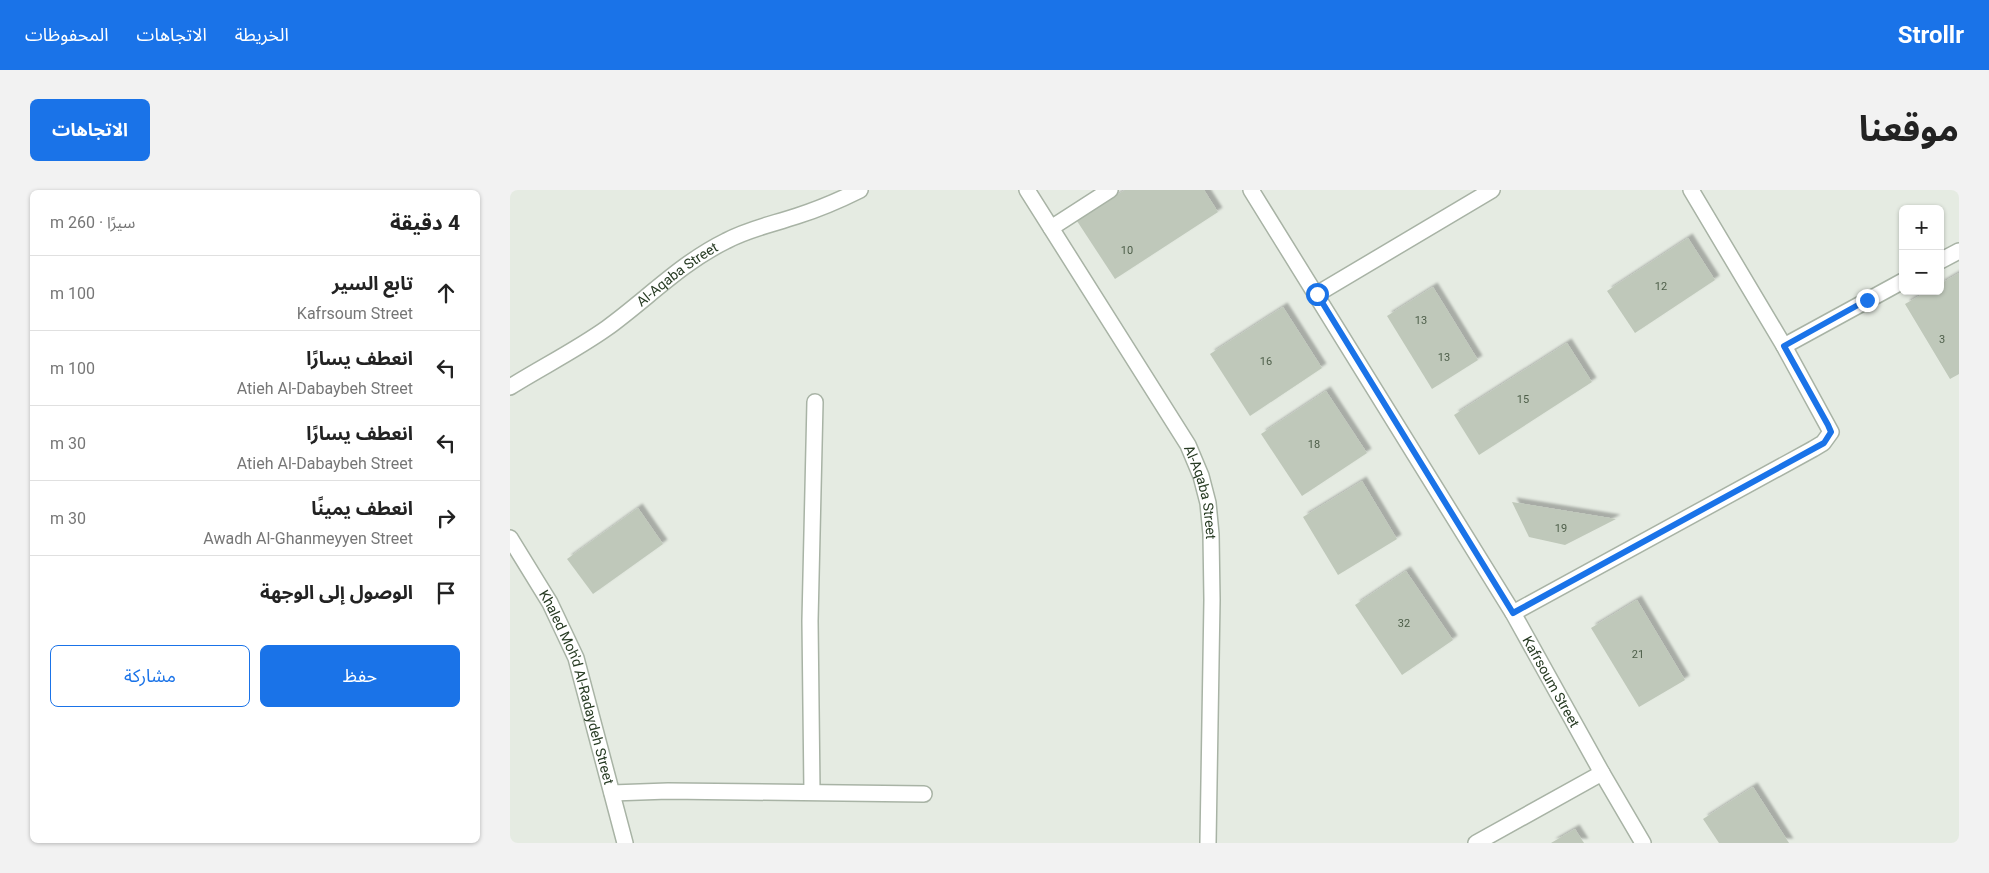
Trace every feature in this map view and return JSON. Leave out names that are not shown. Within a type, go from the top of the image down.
[{"type":"street","name":"Al-Aqaba Street","points":[[510,388],[606,329],[677,271],[701,254],[744,233],[799,215],[860,190]]},
{"type":"street","name":"Al-Aqaba Street","points":[[1027,190],[1188,445],[1201,476],[1208,503],[1212,562],[1208,843]]},
{"type":"street","points":[[1051,228],[1110,190]]},
{"type":"street","name":"Kafrsoum Street","points":[[1251,190],[1513,613],[1643,843]]},
{"type":"street","points":[[1317,294],[1492,190]]},
{"type":"street","points":[[1513,613],[1824,443],[1831,432],[1784,346],[1691,190]]},
{"type":"street","points":[[1944,259],[1959,251]]},
{"type":"street","points":[[1784,346],[1899,283]]},
{"type":"street","points":[[812,792],[810,621],[815,402]]},
{"type":"street","name":"Khaled Moh'd Al-Radaydeh Street","points":[[510,538],[550,603],[576,658],[625,843]]},
{"type":"street","points":[[1476,843],[1602,773]]},
{"type":"street","points":[[612,793],[668,791],[924,794]]},
{"type":"building","points":[[1125,190],[1204,190],[1218,212],[1115,279],[1077,221]]},
{"type":"building","points":[[1688,238],[1715,280],[1635,333],[1607,291]]},
{"type":"building","points":[[1959,273],[1959,374],[1950,379],[1905,304],[1921,295],[1944,295],[1944,282]]},
{"type":"building","points":[[1433,287],[1478,360],[1432,389],[1387,316]]},
{"type":"building","points":[[1283,307],[1322,368],[1250,416],[1210,354]]},
{"type":"building","points":[[1567,343],[1592,382],[1479,455],[1454,415]]},
{"type":"building","points":[[1326,391],[1367,453],[1302,496],[1261,434]]},
{"type":"building","points":[[1362,481],[1397,539],[1338,575],[1303,517]]},
{"type":"building","points":[[1512,502],[1616,519],[1565,545],[1529,537]]},
{"type":"building","points":[[638,508],[663,544],[593,594],[567,559]]},
{"type":"building","points":[[1406,571],[1453,640],[1402,675],[1355,605]]},
{"type":"building","points":[[1637,600],[1685,680],[1639,707],[1591,628]]},
{"type":"building","points":[[1753,787],[1789,843],[1719,843],[1703,819]]},
{"type":"building","points":[[1575,829],[1584,843],[1551,843]]},
{"type":"route","points":[[1317,294],[1430,482],[1513,613],[1824,443],[1831,432],[1784,346],[1867,300]]}]
